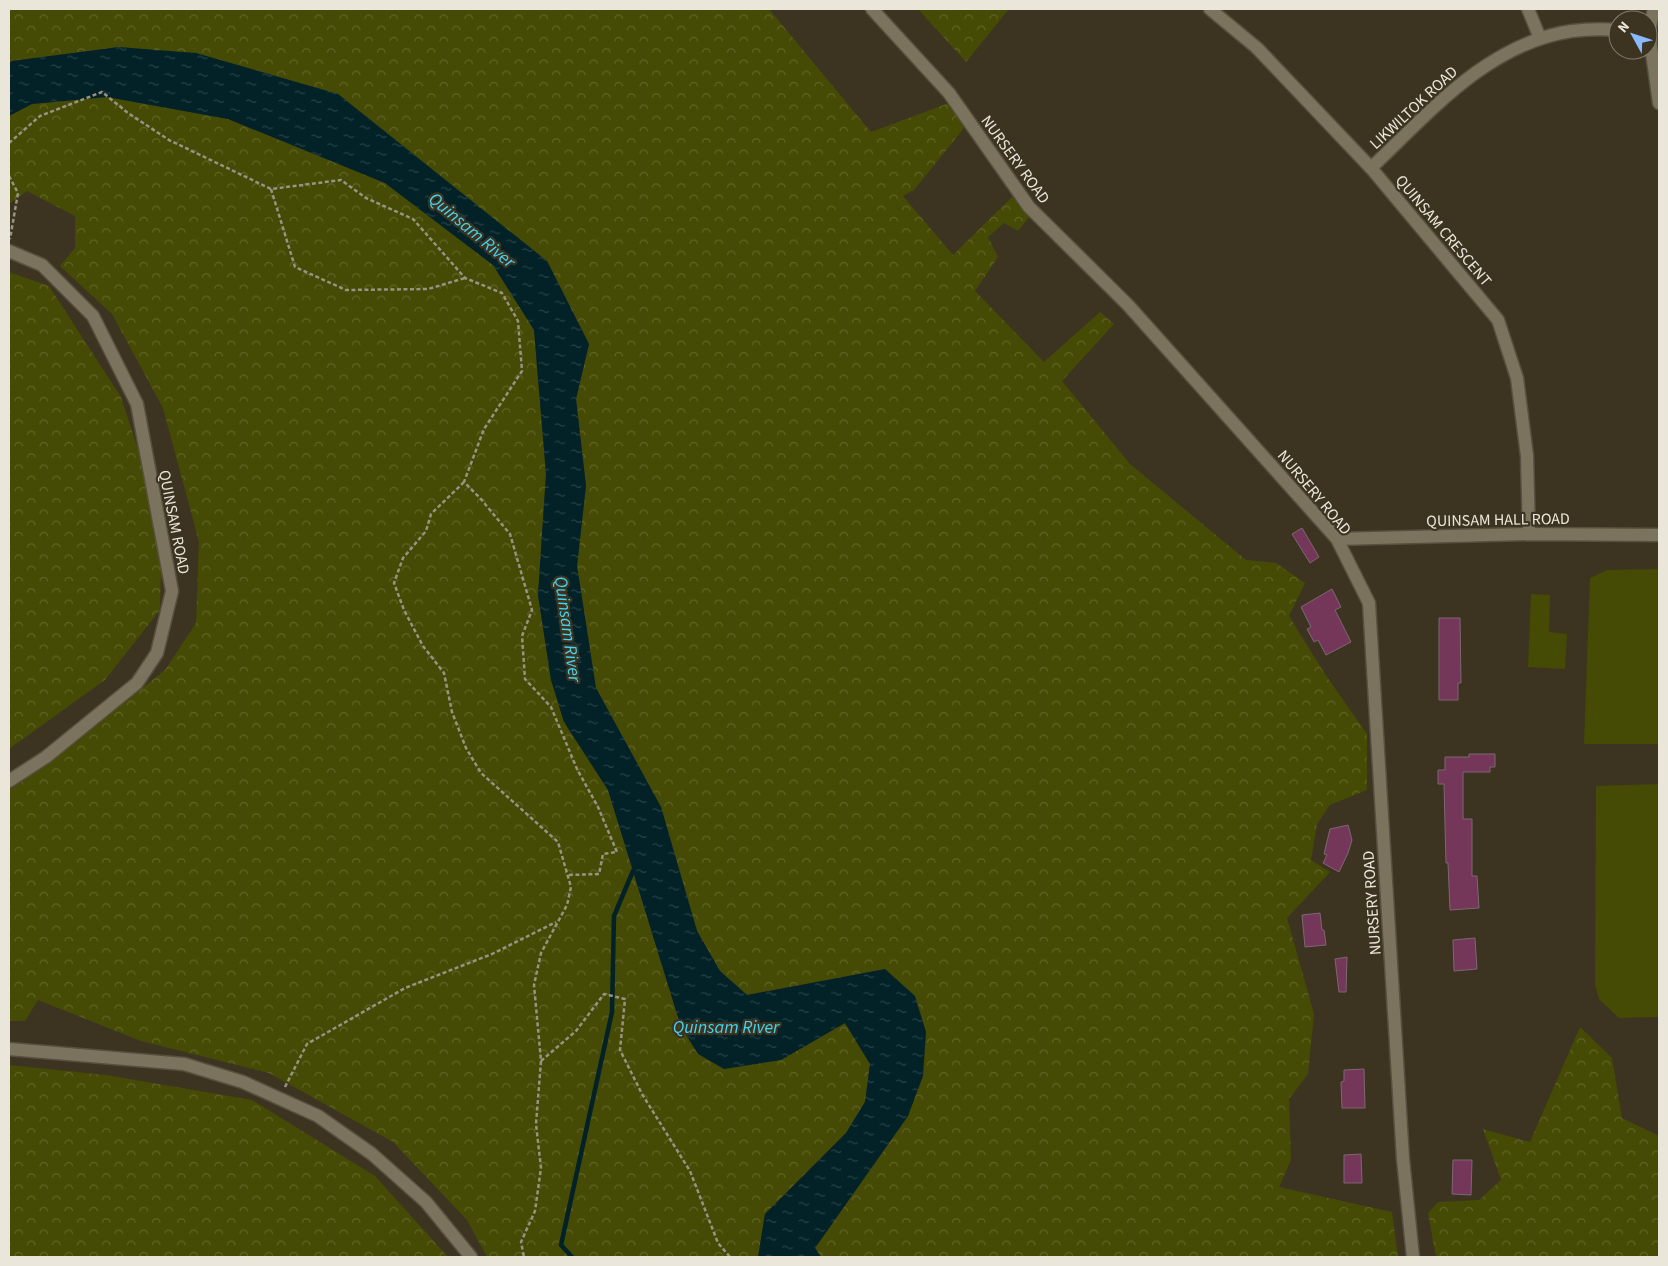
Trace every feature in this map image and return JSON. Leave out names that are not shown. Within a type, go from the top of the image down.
[{"type":"street","name":"NURSERY ROAD","points":[[872,9],[948,93],[1029,207],[1128,305],[1337,539],[1369,603],[1403,1159],[1413,1257]]},
{"type":"street","name":"QUINSAM CRESCENT","points":[[1210,9],[1257,48],[1371,168],[1498,320],[1517,378],[1527,456],[1529,534]]},
{"type":"street","points":[[1528,9],[1540,38]]},
{"type":"street","name":"LIKWILTOK ROAD","points":[[1371,168],[1460,83],[1490,63],[1540,38],[1571,31],[1608,30]]},
{"type":"street","points":[[1653,60],[1659,103]]},
{"type":"street","name":"QUINSAM ROAD","points":[[9,782],[46,757],[137,683],[157,653],[172,591],[137,404],[93,316],[42,265],[10,246]]},
{"type":"street","name":"QUINSAM HALL ROAD","points":[[1337,539],[1529,534],[1659,535]]},
{"type":"street","points":[[9,1049],[184,1064],[243,1082],[279,1098],[318,1116],[372,1154],[426,1202],[471,1257]]},
{"type":"path","points":[[9,143],[40,116],[102,92],[128,113],[169,140],[271,189],[341,180],[366,198],[413,219],[465,278],[502,293],[518,321],[522,371],[484,429],[464,482],[431,514],[426,531],[404,558],[394,583],[404,610],[423,646],[444,673],[452,712],[466,748],[481,773],[558,842],[571,887],[567,905],[541,953],[534,986],[541,1061],[536,1124],[541,1168],[535,1211],[521,1242],[524,1257]]},
{"type":"path","points":[[9,176],[18,193],[10,246]]},
{"type":"path","points":[[271,189],[295,267],[346,290],[428,289],[465,278]]},
{"type":"path","points":[[464,482],[510,534],[532,610],[522,636],[525,679],[551,707],[577,769],[598,807],[617,852],[603,854],[598,874],[568,875]]},
{"type":"path","points":[[279,1098],[307,1044],[405,988],[492,954],[558,922]]},
{"type":"path","points":[[541,1061],[576,1032],[604,994],[625,1000],[620,1050],[642,1094],[690,1171],[718,1243],[730,1257]]},
{"type":"green space","points":[[9,9],[769,9],[871,132],[949,103],[964,128],[914,190],[903,196],[953,255],[1012,197],[1029,217],[1018,231],[1004,223],[988,237],[998,257],[975,291],[1044,362],[1100,312],[1114,324],[1062,381],[1130,464],[1246,560],[1276,563],[1305,583],[1289,616],[1325,674],[1367,734],[1367,790],[1330,805],[1317,824],[1311,860],[1330,872],[1287,918],[1314,1014],[1308,1074],[1289,1099],[1291,1160],[1279,1187],[1392,1212],[1398,1257],[821,1257],[815,1248],[908,1116],[885,970],[747,995],[720,971],[697,931],[661,807],[596,688],[577,566],[586,486],[576,399],[589,344],[547,261],[119,47],[12,61],[9,63]]},
{"type":"green space","points":[[918,9],[1009,9],[966,62]]},
{"type":"green space","points":[[107,97],[228,119],[385,183],[493,265],[534,330],[546,474],[538,595],[551,680],[564,722],[608,790],[681,1027],[781,1060],[845,1023],[870,1064],[865,1102],[846,1133],[765,1214],[758,1257],[487,1257],[467,1220],[393,1142],[269,1073],[141,1041],[38,1000],[25,1021],[9,1021],[9,790],[51,762],[165,670],[196,623],[199,542],[163,408],[112,314],[60,266],[75,248],[75,216],[27,191],[9,204],[9,116],[32,104]]},
{"type":"green space","points":[[9,272],[49,286],[121,397],[162,523],[160,610],[105,680],[9,749]]},
{"type":"green space","points":[[1659,569],[1659,744],[1584,744],[1590,578],[1607,570]]},
{"type":"green space","points":[[1531,594],[1550,595],[1549,632],[1567,634],[1565,669],[1528,667]]},
{"type":"green space","points":[[1659,784],[1659,1017],[1619,1018],[1599,999],[1595,985],[1596,786]]},
{"type":"green space","points":[[1580,1027],[1612,1058],[1622,1118],[1659,1136],[1659,1257],[1436,1257],[1428,1213],[1438,1202],[1479,1200],[1501,1180],[1483,1129],[1530,1142]]},
{"type":"green space","points":[[9,1065],[106,1075],[252,1100],[375,1176],[448,1257],[9,1257]]},
{"type":"water","name":"Quinsam River","points":[[119,47],[196,53],[338,94],[547,261],[589,344],[576,399],[586,486],[577,566],[596,688],[661,807],[697,931],[720,971],[747,995],[885,969],[915,996],[926,1032],[923,1076],[908,1116],[815,1248],[821,1257],[758,1257],[765,1214],[846,1133],[865,1102],[870,1064],[845,1023],[781,1060],[724,1069],[698,1054],[681,1027],[608,790],[564,722],[551,680],[538,595],[546,474],[534,330],[493,265],[385,183],[228,119],[107,97],[32,104],[9,116],[9,63],[12,61]]},
{"type":"building","points":[[1302,528],[1319,557],[1310,563],[1292,534]]},
{"type":"building","points":[[1332,589],[1341,607],[1335,610],[1351,642],[1326,655],[1318,640],[1314,642],[1307,629],[1311,627],[1301,607]]},
{"type":"building","points":[[1439,618],[1460,618],[1461,683],[1458,683],[1458,700],[1439,700]]},
{"type":"building","points":[[1469,754],[1495,754],[1495,767],[1490,767],[1490,772],[1463,772],[1463,819],[1472,819],[1472,876],[1477,876],[1479,908],[1450,910],[1448,863],[1446,863],[1444,784],[1438,784],[1438,770],[1445,770],[1445,757],[1469,757]]},
{"type":"building","points":[[1348,825],[1352,840],[1339,872],[1323,863],[1327,855],[1324,854],[1330,829]]},
{"type":"building","points":[[1320,913],[1326,945],[1305,947],[1302,915]]},
{"type":"building","points":[[1475,938],[1477,969],[1454,971],[1453,940]]},
{"type":"building","points":[[1347,957],[1346,992],[1339,992],[1335,959]]},
{"type":"building","points":[[1364,1069],[1365,1108],[1342,1108],[1341,1082],[1344,1081],[1344,1070]]},
{"type":"building","points":[[1361,1154],[1362,1183],[1344,1183],[1344,1155]]},
{"type":"building","points":[[1453,1160],[1472,1160],[1471,1195],[1452,1194]]},
{"type":"waterway","points":[[572,1257],[561,1245],[612,1012],[614,916],[633,871]]}]
